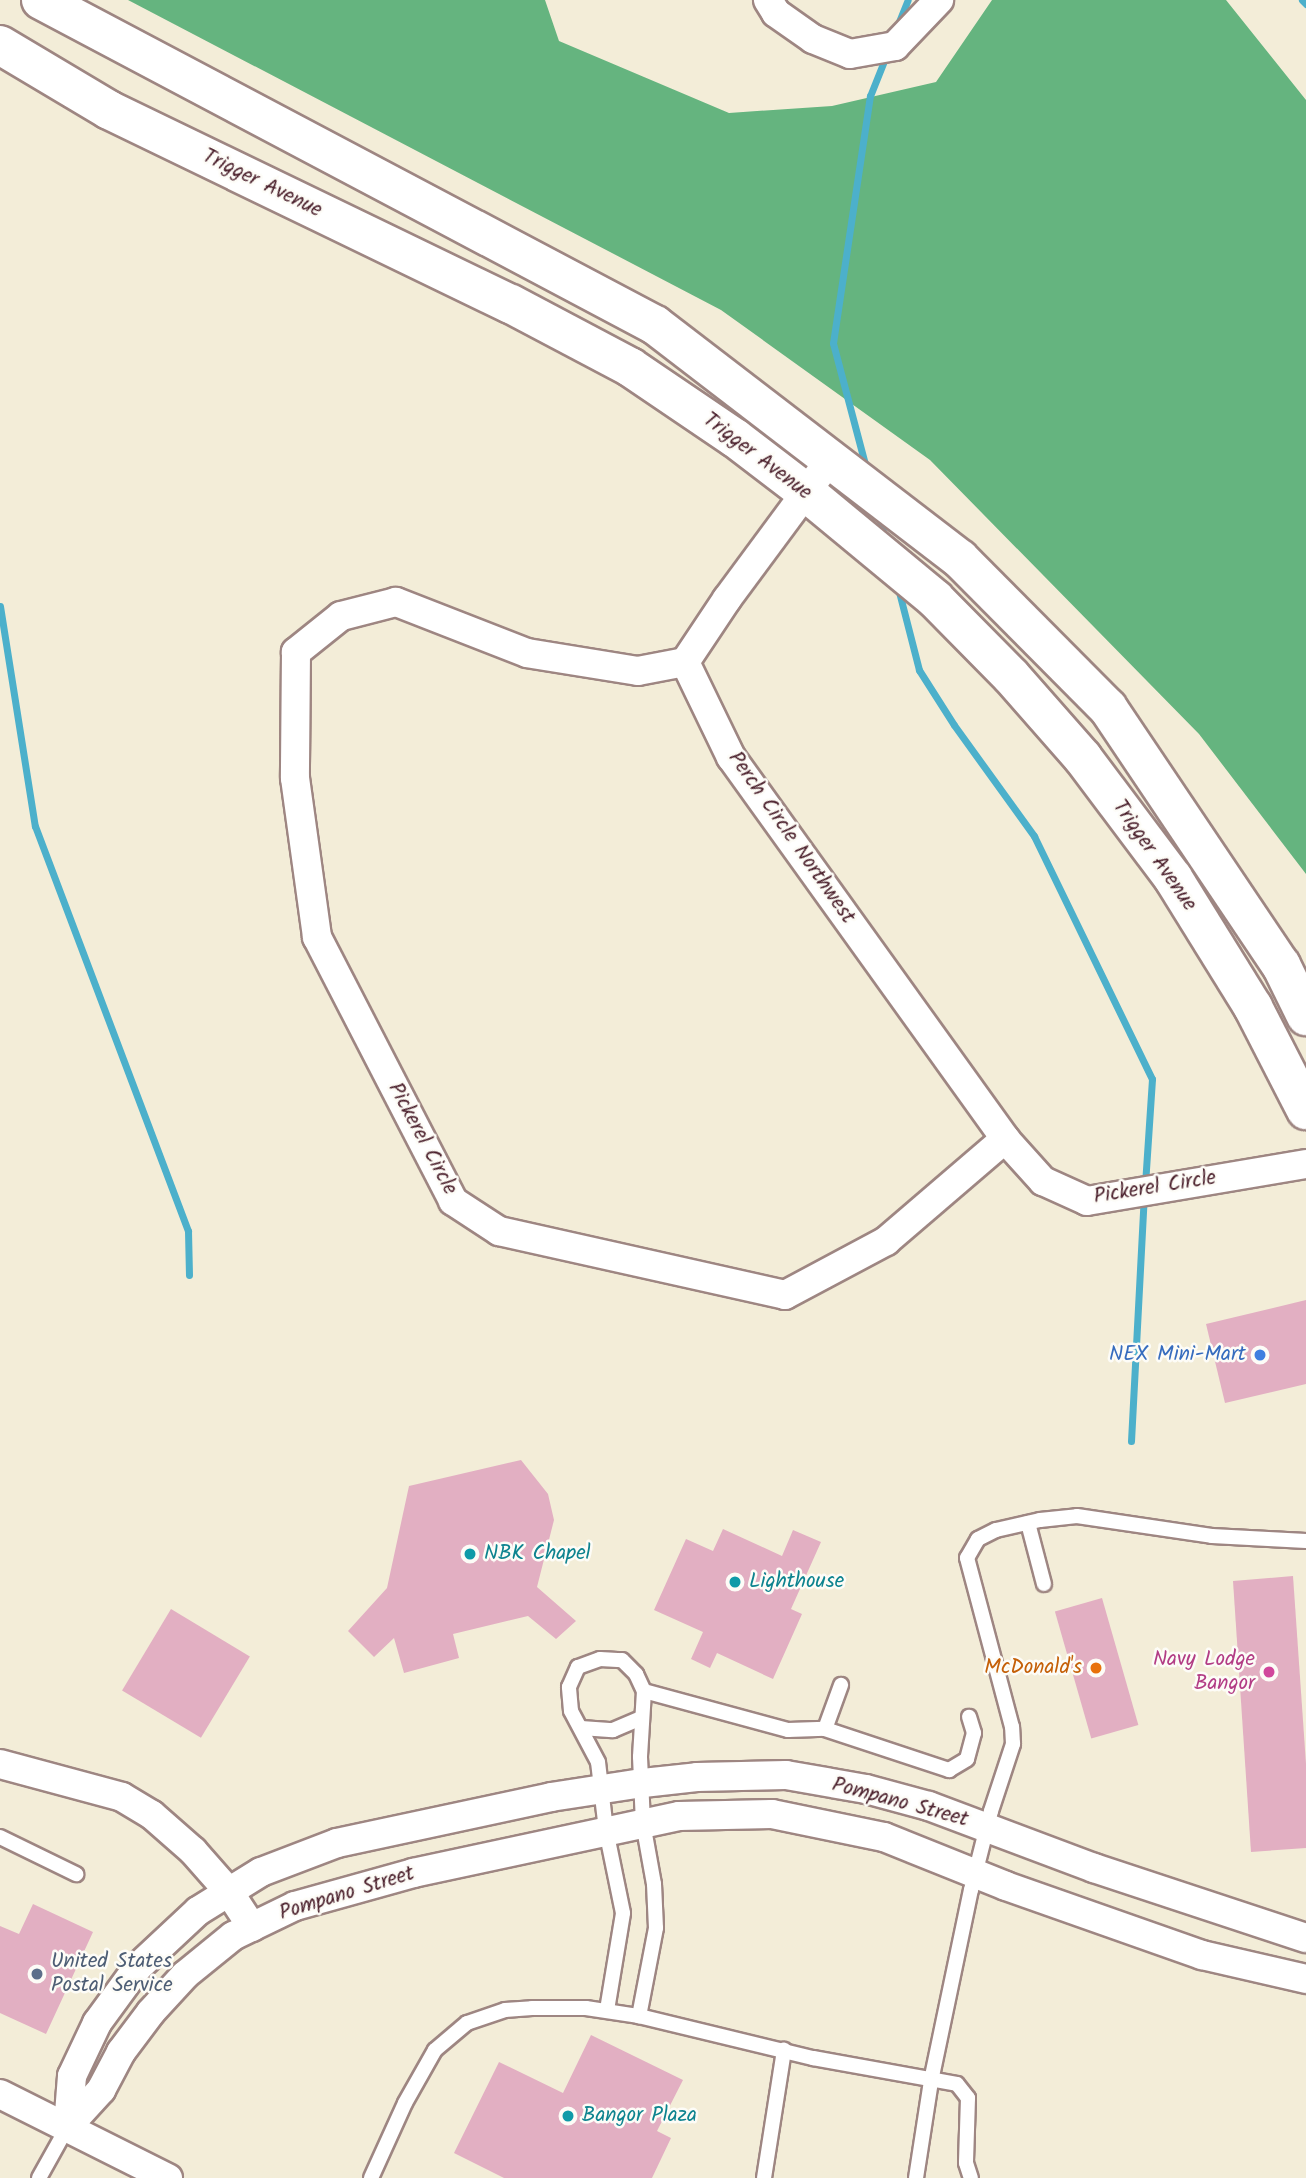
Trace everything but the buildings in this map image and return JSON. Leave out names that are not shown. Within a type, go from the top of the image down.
[{"type":"main road","name":"Trigger Avenue","points":[[41,0],[655,325],[960,559],[1108,708],[1281,965],[1306,1016]]},
{"type":"main road","name":"Trigger Avenue","points":[[0,46],[109,110],[511,304],[631,367],[735,438],[807,493],[935,599],[1011,677],[1083,758],[1180,890],[1253,1007],[1306,1110]]},
{"type":"street","points":[[768,0],[776,13],[813,39],[850,54],[895,46],[940,0]]},
{"type":"street","points":[[685,662],[741,579],[830,460]]},
{"type":"street","name":"Pickerel Circle","points":[[685,662],[638,671],[527,653],[396,602],[341,615],[296,652],[295,778],[317,937],[453,1201],[499,1231],[785,1295],[886,1241],[1005,1139],[1044,1181],[1087,1200],[1306,1164]]},
{"type":"street","name":"Perch Circle Northwest","points":[[685,662],[732,757],[1005,1139]]},
{"type":"street","points":[[0,1765],[122,1797],[152,1815],[193,1851],[229,1892],[251,1927]]},
{"type":"street","name":"Pompano Street","points":[[68,2126],[72,2076],[97,2023],[138,1967],[198,1911],[261,1872],[337,1843],[551,1797],[643,1783],[697,1777],[786,1775],[866,1789],[929,1806],[1094,1868],[1306,1938]]},
{"type":"street","name":"Pompano Street","points":[[68,2126],[101,2090],[121,2052],[185,1975],[233,1936],[295,1906],[413,1872],[679,1816],[772,1814],[884,1837],[976,1874],[1202,1955],[1306,1979]]},
{"type":"street","points":[[0,2094],[168,2178]]},
{"type":"lane","points":[[916,2178],[931,2081],[976,1874],[1013,1744],[1012,1727],[967,1558],[978,1539],[996,1530],[1077,1516],[1212,1536],[1306,1541]]},
{"type":"lane","points":[[1028,1523],[1044,1584]]},
{"type":"lane","points":[[607,2010],[623,1913],[606,1830],[598,1762],[572,1711],[569,1687],[578,1667],[600,1659],[622,1660],[636,1674],[644,1691],[641,1718],[643,1824],[654,1884],[656,1928],[639,2016]]},
{"type":"lane","points":[[825,1729],[841,1685]]},
{"type":"lane","points":[[644,1691],[788,1730],[825,1729],[949,1770],[967,1759],[974,1733],[969,1717]]},
{"type":"lane","points":[[581,1728],[613,1730],[641,1718]]},
{"type":"lane","points":[[0,1837],[76,1874]]},
{"type":"lane","points":[[372,2178],[405,2103],[435,2050],[467,2023],[505,2010],[607,2010],[784,2050],[957,2084],[968,2098],[966,2163],[971,2178]]},
{"type":"lane","points":[[764,2178],[784,2050]]},
{"type":"lane","points":[[39,2178],[68,2126]]},
{"type":"green space","points":[[128,0],[545,0],[559,41],[729,113],[832,106],[936,82],[992,0],[1226,0],[1306,100],[1306,874],[1199,734],[930,460],[721,310]]},
{"type":"waterway","points":[[896,29],[908,0]]},
{"type":"waterway","points":[[1302,0],[1306,4]]},
{"type":"waterway","points":[[866,468],[833,343],[870,96],[886,56]]},
{"type":"waterway","points":[[878,513],[885,539]]},
{"type":"waterway","points":[[898,588],[919,670],[954,725],[1034,836],[1152,1079],[1145,1185]]},
{"type":"waterway","points":[[0,606],[35,826],[188,1231],[189,1275]]},
{"type":"waterway","points":[[1131,1441],[1144,1197]]},
{"type":"place","name":"NEX Mini-Mart","points":[[1260,1355]]},
{"type":"place","name":"NBK Chapel","points":[[470,1554]]},
{"type":"place","name":"Lighthouse","points":[[735,1582]]},
{"type":"place","name":"McDonald's","points":[[1096,1668]]},
{"type":"place","name":"Navy Lodge Bangor","points":[[1269,1672]]},
{"type":"place","name":"United States Postal Service","points":[[37,1974]]},
{"type":"place","name":"Bangor Plaza","points":[[568,2116]]}]
